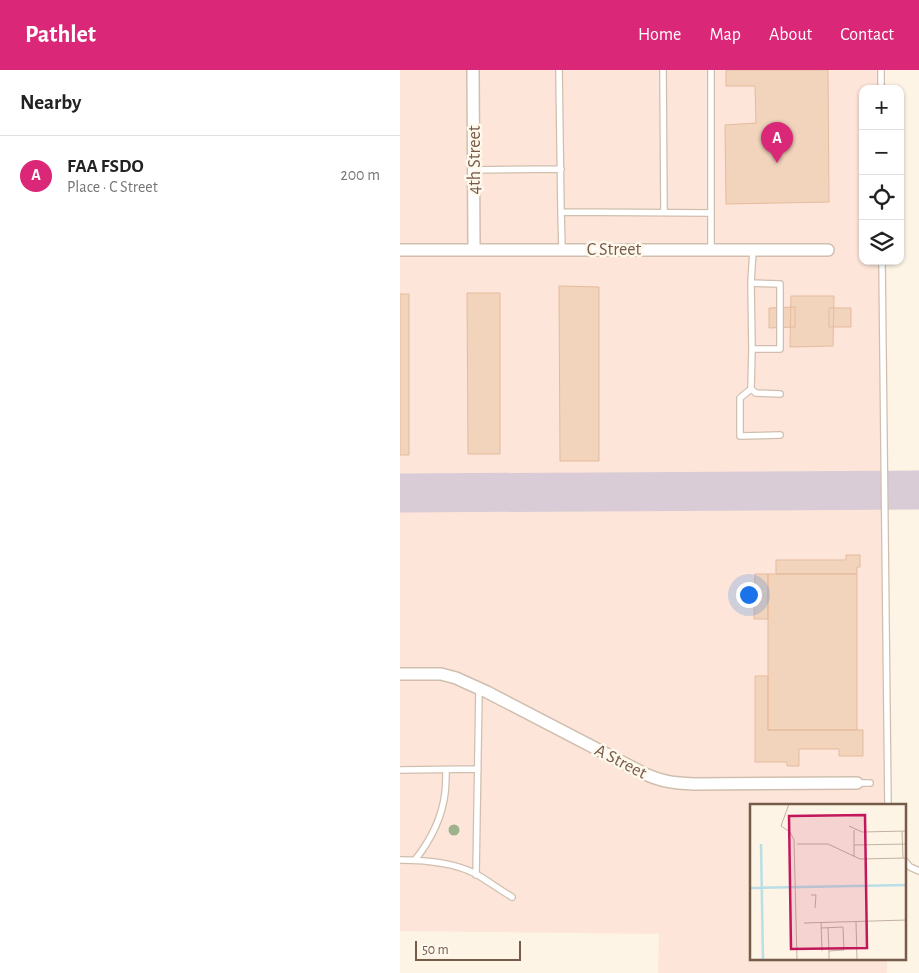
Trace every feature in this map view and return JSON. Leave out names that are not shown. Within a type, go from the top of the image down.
[{"type":"street","name":"4th Street","points":[[473,70],[474,249]]},
{"type":"street","name":"C Street","points":[[400,250],[828,250]]},
{"type":"street","name":"A Street","points":[[400,674],[441,674],[456,678],[659,780],[669,783],[857,784]]},
{"type":"lane","points":[[559,70],[562,249]]},
{"type":"lane","points":[[664,70],[664,212]]},
{"type":"lane","points":[[711,70],[712,250]]},
{"type":"lane","points":[[881,70],[881,85]]},
{"type":"lane","points":[[474,170],[560,169]]},
{"type":"lane","points":[[561,212],[711,213]]},
{"type":"lane","points":[[753,250],[751,283],[751,389],[756,394],[780,394]]},
{"type":"lane","points":[[882,265],[888,804]]},
{"type":"lane","points":[[751,283],[780,284],[780,349],[752,349]]},
{"type":"lane","points":[[751,389],[740,398],[740,436],[780,436]]},
{"type":"lane","points":[[476,875],[479,688]]},
{"type":"lane","points":[[400,770],[478,769]]},
{"type":"lane","points":[[416,860],[434,832],[442,810],[446,770]]},
{"type":"lane","points":[[857,784],[870,784]]},
{"type":"lane","points":[[400,860],[440,863],[467,870],[512,897]]},
{"type":"lane","points":[[907,863],[919,871]]},
{"type":"shaded area","points":[[400,70],[878,70],[878,85],[859,85],[859,265],[880,265],[885,804],[750,804],[750,960],[887,960],[887,973],[658,973],[659,934],[400,931]]},
{"type":"building","points":[[726,70],[828,70],[829,202],[726,204],[725,125],[756,123],[755,86],[726,86]]},
{"type":"building","points":[[559,286],[599,287],[599,461],[560,461]]},
{"type":"building","points":[[467,293],[500,293],[500,454],[468,454]]},
{"type":"building","points":[[400,294],[409,294],[409,455],[400,455]]},
{"type":"building","points":[[791,296],[834,296],[833,346],[790,347]]},
{"type":"building","points":[[795,307],[795,327],[769,328],[769,308]]},
{"type":"building","points":[[829,308],[851,308],[851,327],[829,327]]},
{"type":"building","points":[[846,555],[860,555],[860,567],[857,567],[857,574],[776,574],[776,560],[846,560]]},
{"type":"building","points":[[755,574],[768,574],[768,619],[754,619]]},
{"type":"building","points":[[768,574],[857,574],[857,730],[768,730]]},
{"type":"building","points":[[755,676],[768,676],[768,730],[863,730],[863,756],[839,756],[839,749],[799,749],[799,766],[787,766],[787,762],[755,762]]},
{"type":"taxiway","points":[[400,493],[919,490]]},
{"type":"place","name":"FAA FSDO","points":[[777,163]]}]
